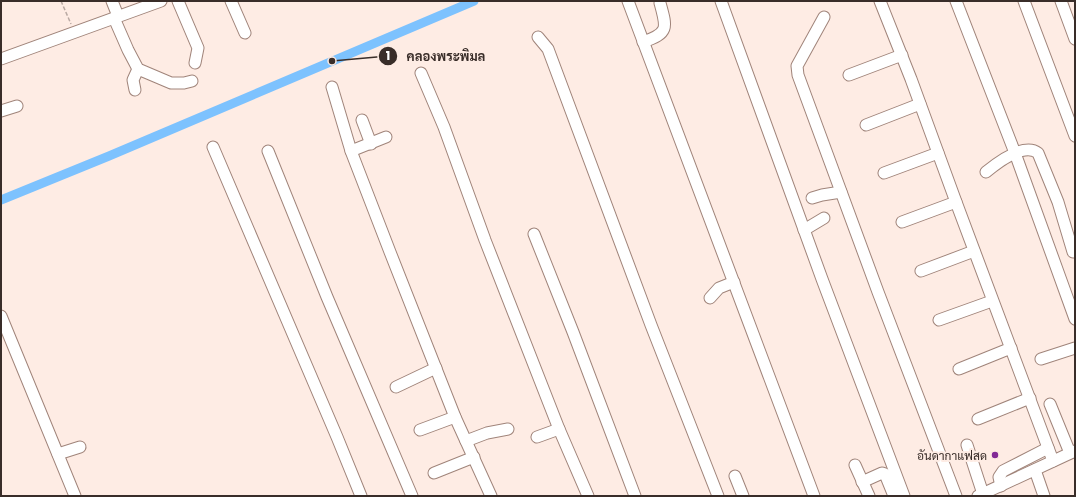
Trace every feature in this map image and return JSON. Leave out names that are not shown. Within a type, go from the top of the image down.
[{"type":"street","points":[[112,1],[128,50],[138,69],[171,82],[184,83],[192,81]]},
{"type":"street","points":[[1,59],[161,1]]},
{"type":"street","points":[[178,1],[198,48],[195,63]]},
{"type":"street","points":[[231,1],[245,33]]},
{"type":"street","points":[[628,1],[814,496]]},
{"type":"street","points":[[721,1],[804,230],[904,496]]},
{"type":"street","points":[[880,1],[902,55],[992,301],[1053,461]]},
{"type":"street","points":[[956,1],[1075,319]]},
{"type":"street","points":[[1024,1],[1075,136]]},
{"type":"street","points":[[1061,1],[1075,39]]},
{"type":"street","points":[[643,42],[660,35],[664,28],[664,18],[660,3]]},
{"type":"street","points":[[824,17],[797,66],[797,71],[956,496]]},
{"type":"street","points":[[538,37],[548,49],[651,325],[718,496]]},
{"type":"street","points":[[849,75],[902,55]]},
{"type":"street","points":[[135,90],[133,80],[138,69]]},
{"type":"street","points":[[421,73],[444,127],[485,240],[588,496]]},
{"type":"street","points":[[332,87],[351,151],[390,252],[455,417],[491,496]]},
{"type":"street","points":[[866,125],[920,104]]},
{"type":"street","points":[[1,111],[17,106]]},
{"type":"street","points":[[362,120],[371,144]]},
{"type":"street","points":[[351,151],[386,138]]},
{"type":"street","points":[[213,147],[361,496]]},
{"type":"street","points":[[986,172],[1003,159],[1014,153],[1035,150],[1038,153],[1058,202],[1073,252]]},
{"type":"street","points":[[268,151],[327,297],[412,496]]},
{"type":"street","points":[[884,173],[938,153]]},
{"type":"street","points":[[812,198],[841,192]]},
{"type":"street","points":[[902,222],[956,202]]},
{"type":"street","points":[[804,230],[824,218]]},
{"type":"street","points":[[534,234],[635,496]]},
{"type":"street","points":[[921,271],[974,251]]},
{"type":"street","points":[[710,298],[719,288],[734,282]]},
{"type":"street","points":[[939,320],[992,301]]},
{"type":"street","points":[[1,316],[75,496]]},
{"type":"street","points":[[959,369],[1011,348]]},
{"type":"street","points":[[1041,359],[1075,348]]},
{"type":"street","points":[[396,388],[436,368]]},
{"type":"street","points":[[978,419],[1030,398]]},
{"type":"street","points":[[967,445],[980,495],[1073,452],[1050,404]]},
{"type":"street","points":[[420,430],[455,417]]},
{"type":"street","points":[[466,441],[508,429]]},
{"type":"street","points":[[537,437],[560,429]]},
{"type":"street","points":[[58,454],[80,447]]},
{"type":"street","points":[[1001,486],[999,478],[1003,471],[1048,448]]},
{"type":"street","points":[[434,473],[474,457]]},
{"type":"street","points":[[855,465],[869,496]]},
{"type":"street","points":[[1035,470],[1044,496]]},
{"type":"street","points":[[862,482],[882,473],[884,474],[894,496]]},
{"type":"street","points":[[735,476],[743,496]]},
{"type":"path","points":[[61,1],[75,33]]},
{"type":"waterway","points":[[1,200],[109,156],[474,1]]},
{"type":"place","name":"คลองพระพิมล","points":[[332,61]]},
{"type":"place","name":"อันดากาแฟสด","points":[[995,455]]}]
